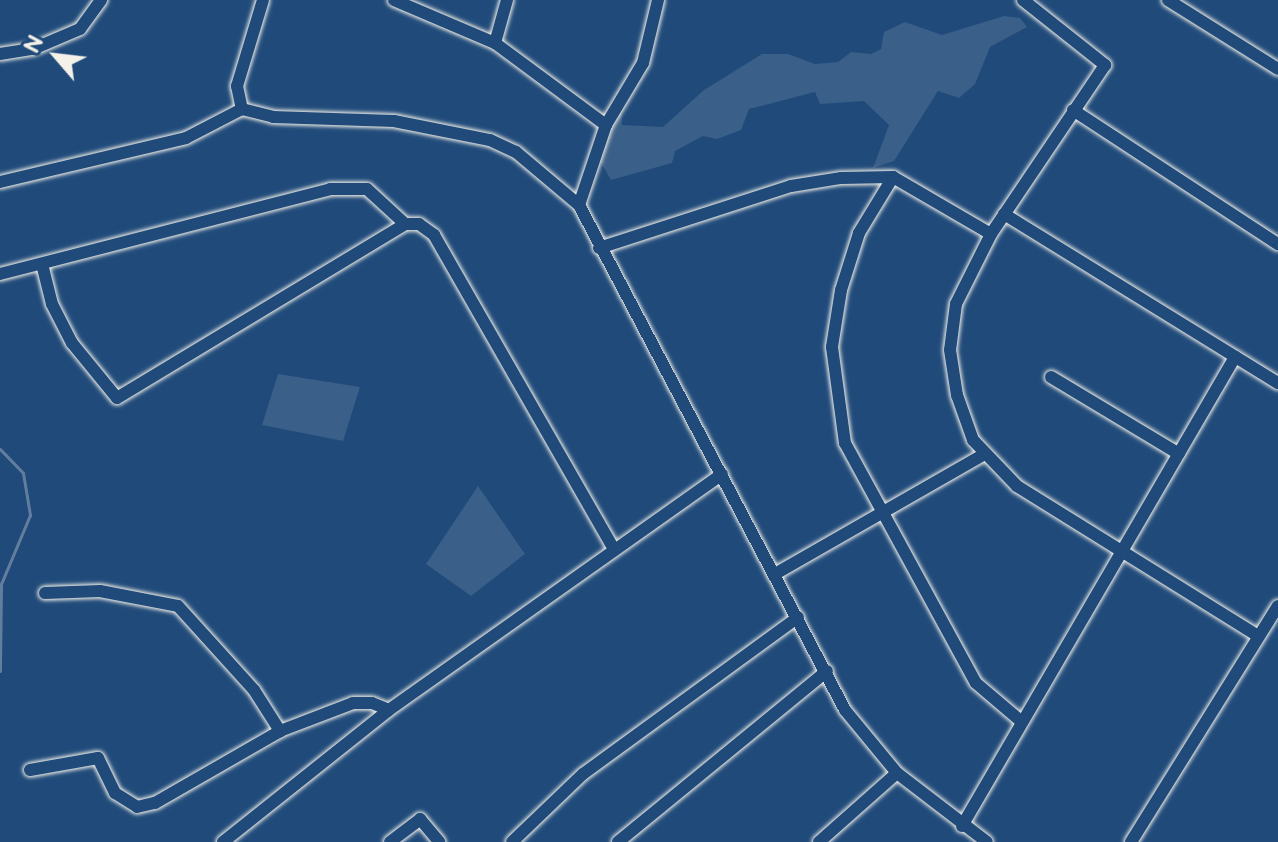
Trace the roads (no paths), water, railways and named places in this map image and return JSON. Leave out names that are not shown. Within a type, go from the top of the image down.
[{"type":"street","points":[[0,54],[33,49],[80,29],[101,0]]},
{"type":"street","points":[[242,109],[237,86],[263,0]]},
{"type":"street","points":[[394,0],[495,43],[606,125]]},
{"type":"street","points":[[495,43],[507,0]]},
{"type":"street","points":[[579,205],[606,125],[643,63],[658,0]]},
{"type":"street","points":[[1023,0],[1105,65],[991,234],[950,325],[957,395],[983,455],[1017,486],[1122,555],[1256,635]]},
{"type":"street","points":[[1168,0],[1278,69]]},
{"type":"street","points":[[0,182],[186,138],[242,109],[273,117],[394,121],[490,140],[516,152],[579,205],[845,710],[897,773],[962,826],[987,842]]},
{"type":"street","points":[[1073,110],[1278,244]]},
{"type":"street","points":[[599,248],[791,186],[893,177],[991,234]]},
{"type":"street","points":[[893,177],[859,233],[841,290],[832,347],[845,443],[881,514],[976,683],[1022,722]]},
{"type":"street","points":[[0,274],[351,187],[379,196],[405,224]]},
{"type":"street","points":[[1004,214],[1278,383]]},
{"type":"street","points":[[42,264],[52,304],[72,343],[117,398],[405,224],[419,224],[434,235],[613,548]]},
{"type":"street","points":[[962,826],[1235,357]]},
{"type":"street","points":[[1051,377],[1179,454]]},
{"type":"street","points":[[775,574],[983,455]]},
{"type":"street","points":[[223,842],[389,710],[613,548],[722,474]]},
{"type":"street","points":[[45,593],[100,591],[178,606],[254,690],[280,731]]},
{"type":"street","points":[[1131,842],[1256,635],[1278,606]]},
{"type":"street","points":[[512,842],[583,774],[798,617]]},
{"type":"street","points":[[618,842],[827,671]]},
{"type":"street","points":[[30,770],[98,758],[115,793],[137,807],[155,803],[280,731],[353,703],[372,703],[389,710]]},
{"type":"street","points":[[819,842],[897,773]]},
{"type":"street","points":[[390,842],[420,819],[439,842]]},
{"type":"waterway","points":[[0,449],[23,473],[30,515],[1,584],[0,671]]}]
